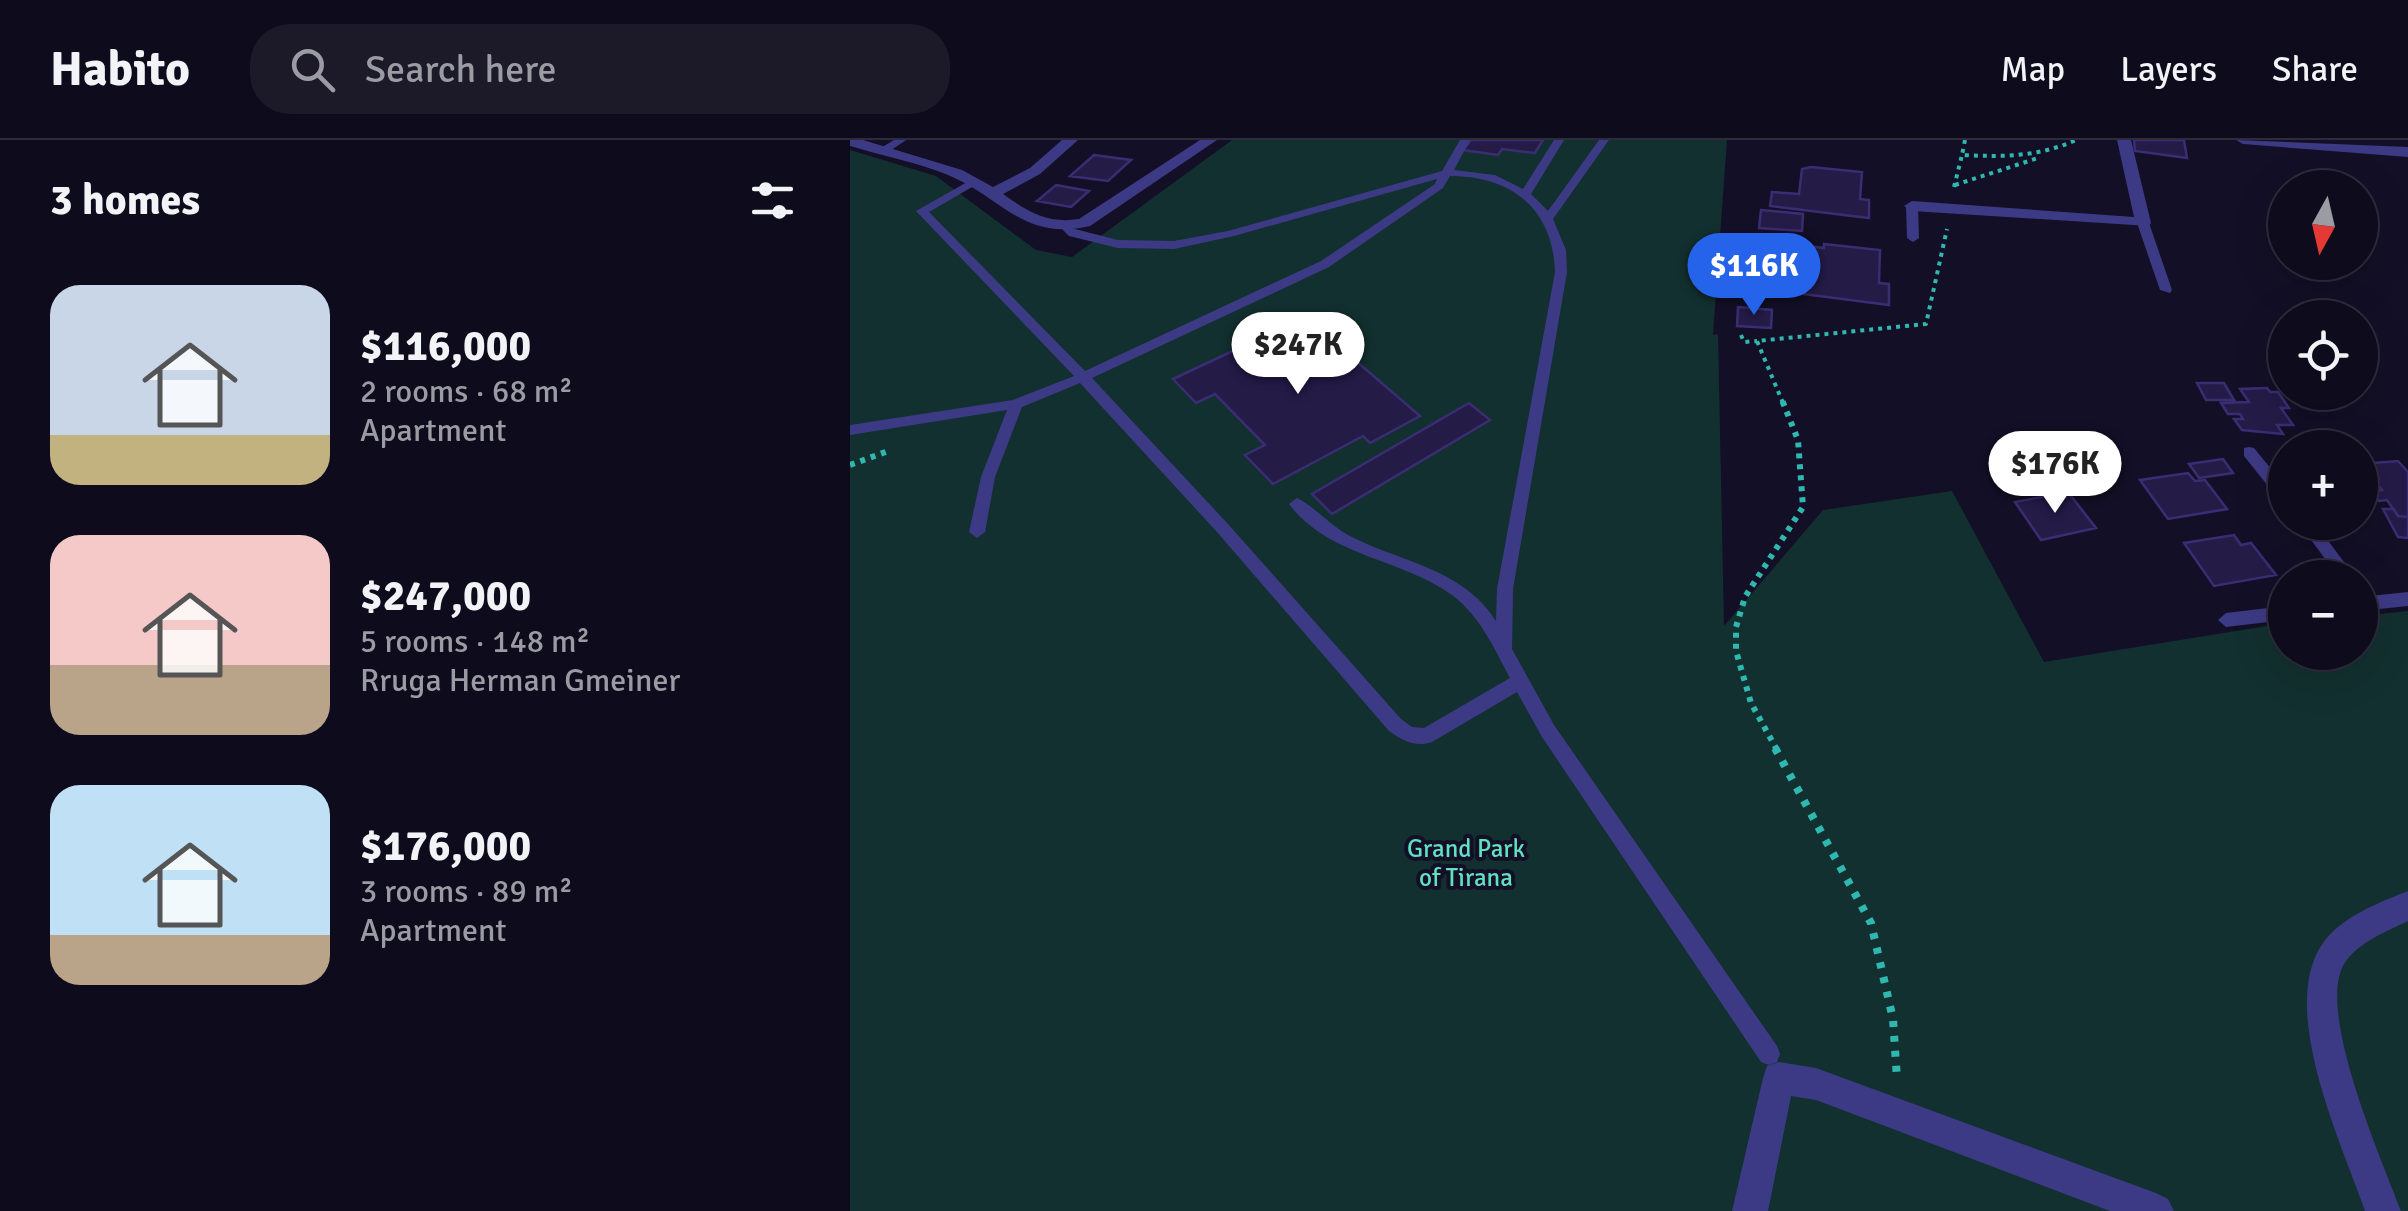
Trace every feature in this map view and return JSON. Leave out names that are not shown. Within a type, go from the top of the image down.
[{"type":"street","points":[[990,195],[1035,171],[1070,140]]},
{"type":"street","points":[[850,141],[958,174],[1031,220],[1066,228],[1084,223],[1210,140]]},
{"type":"street","points":[[1912,206],[2143,223],[2124,140]]},
{"type":"street","points":[[2243,140],[2408,152]]},
{"type":"street","points":[[2383,1211],[2342,1094],[2322,1021],[2324,980],[2331,956],[2368,926],[2408,905]]},
{"type":"street","points":[[1750,1211],[1774,1066],[2156,1211]]},
{"type":"lane","points":[[882,151],[901,140]]},
{"type":"lane","points":[[850,430],[1016,404],[1325,264],[1439,186],[1465,140]]},
{"type":"lane","points":[[1525,195],[1559,140]]},
{"type":"lane","points":[[1550,216],[1604,140]]},
{"type":"lane","points":[[1066,228],[1073,234],[1118,244],[1174,245],[1230,234],[1448,172],[1470,170],[1525,195],[1550,216],[1564,251],[1562,272],[1504,588],[1502,649]]},
{"type":"lane","points":[[973,183],[922,211],[1085,376],[1275,582],[1395,725],[1409,735],[1426,736],[1520,680]]},
{"type":"lane","points":[[1912,206],[1913,238]]},
{"type":"lane","points":[[2143,223],[2166,290]]},
{"type":"lane","points":[[976,532],[988,477],[1016,404]]},
{"type":"lane","points":[[2249,452],[2268,476]]},
{"type":"lane","points":[[1298,504],[1340,541],[1415,568],[1462,594],[1480,610],[1586,788],[1774,1066]]},
{"type":"lane","points":[[2319,540],[2334,560]]},
{"type":"lane","points":[[2378,600],[2408,599]]},
{"type":"lane","points":[[2226,620],[2268,615]]},
{"type":"path","points":[[1741,335],[1744,342],[1926,324],[1965,140]]},
{"type":"path","points":[[1954,186],[2044,156],[2076,140]]},
{"type":"path","points":[[1962,156],[2044,156]]},
{"type":"path","points":[[1757,341],[1798,440],[1803,508],[1745,598],[1736,627],[1736,651],[1752,704],[1872,924],[1893,1019],[1900,1115]]},
{"type":"green space","name":"Grand Park of Tirana","points":[[1232,140],[1727,140],[1713,335],[1718,334],[1724,626],[1823,510],[1952,491],[2044,662],[2268,626],[2268,670],[2378,670],[2378,614],[2408,611],[2408,1211],[850,1211],[850,150],[936,176],[1036,250],[1072,257]]},
{"type":"building","points":[[1471,140],[1543,140],[1535,153],[1502,149],[1498,155],[1463,150]]},
{"type":"building","points":[[2134,140],[2184,140],[2187,158],[2135,151]]},
{"type":"building","points":[[1094,155],[1131,160],[1108,181],[1070,176]]},
{"type":"building","points":[[1802,169],[1862,172],[1860,199],[1869,200],[1869,218],[1770,206],[1772,192],[1799,194]]},
{"type":"building","points":[[1056,185],[1089,191],[1071,207],[1037,201]]},
{"type":"building","points":[[1761,210],[1803,214],[1802,231],[1759,228]]},
{"type":"building","points":[[1824,244],[1880,250],[1879,283],[1889,284],[1889,305],[1780,291],[1782,274],[1811,277],[1815,247],[1824,248]]},
{"type":"building","points":[[1738,307],[1772,310],[1771,328],[1737,326]]},
{"type":"building","points":[[1305,317],[1420,416],[1370,443],[1363,436],[1273,484],[1245,455],[1265,445],[1215,394],[1196,403],[1173,379]]},
{"type":"building","points":[[2197,383],[2224,383],[2234,400],[2206,400]]},
{"type":"building","points":[[2267,388],[2268,410],[2282,410],[2293,425],[2277,425],[2280,430],[2268,433],[2242,430],[2234,419],[2243,419],[2240,414],[2228,414],[2221,403],[2249,402],[2240,389]]},
{"type":"building","points":[[1469,403],[1490,420],[1332,514],[1312,494]]},
{"type":"building","points":[[2223,459],[2233,473],[2199,478],[2189,464]]},
{"type":"building","points":[[2398,461],[2408,472],[2408,517],[2398,516],[2387,500],[2378,500],[2378,491],[2382,490],[2378,485],[2378,463]]},
{"type":"building","points":[[2188,473],[2195,481],[2205,480],[2227,509],[2168,519],[2140,480]]},
{"type":"building","points":[[2068,492],[2096,528],[2041,540],[2015,502]]},
{"type":"building","points":[[2383,509],[2394,509],[2398,516],[2408,517],[2408,538],[2398,537]]},
{"type":"building","points":[[2234,535],[2241,545],[2251,543],[2268,565],[2268,576],[2214,586],[2184,543]]}]
